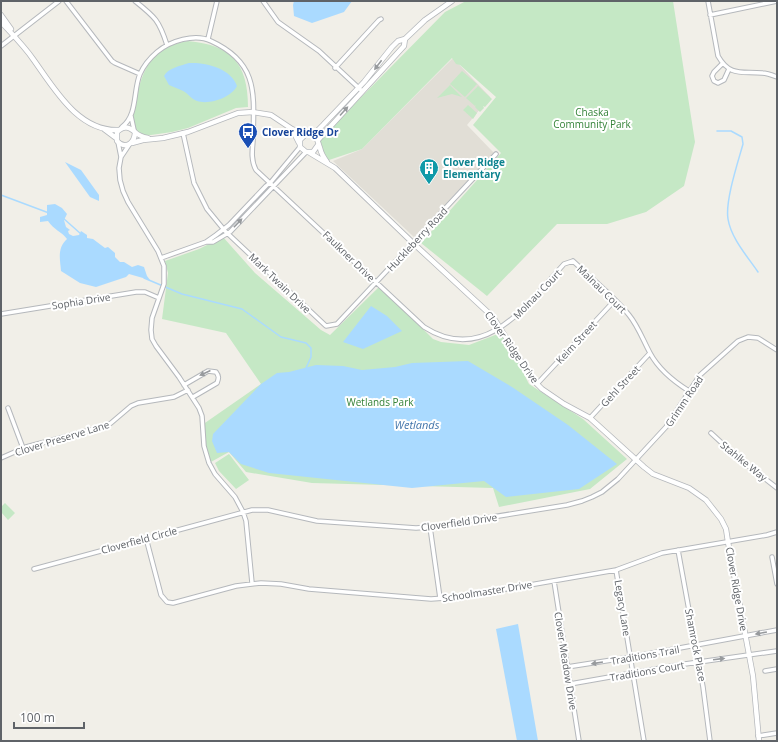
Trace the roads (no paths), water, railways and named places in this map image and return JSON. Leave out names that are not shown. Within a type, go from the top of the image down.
[{"type":"street","points":[[1,46],[59,1]]},
{"type":"street","points":[[66,1],[112,61],[140,74]]},
{"type":"street","points":[[135,1],[152,14],[160,24],[168,45]]},
{"type":"street","points":[[208,39],[217,1]]},
{"type":"street","points":[[263,1],[278,22],[319,51],[335,68],[362,91]]},
{"type":"street","points":[[272,184],[299,145],[301,137],[317,131],[375,69],[398,41],[405,39],[424,20],[452,1]]},
{"type":"street","points":[[708,1],[718,56],[722,64],[729,69],[741,73],[765,73],[777,77]]},
{"type":"street","points":[[710,15],[777,1]]},
{"type":"street","points":[[1,14],[52,88],[71,109],[89,123],[104,129],[123,146],[149,139],[163,138],[183,133],[228,115],[253,112],[271,115],[292,129],[315,136],[318,142]]},
{"type":"street","points":[[335,68],[379,20],[382,19]]},
{"type":"street","points":[[1,22],[15,36]]},
{"type":"street","points":[[252,583],[246,521],[243,512],[235,497],[218,478],[209,463],[204,446],[202,416],[199,408],[193,397],[152,339],[152,318],[164,284],[164,270],[161,258],[123,192],[119,174],[121,157],[117,140],[120,129],[126,124],[131,115],[140,74],[151,58],[168,45],[178,40],[188,38],[208,39],[232,52],[247,71],[251,82],[254,96],[253,112]]},
{"type":"street","points":[[161,258],[206,242],[226,231],[266,186],[272,184],[308,153],[315,150],[318,142],[362,91],[404,46],[405,39]]},
{"type":"street","points":[[722,64],[712,76],[714,81],[718,83],[724,80],[729,69]]},
{"type":"street","name":"Faulkner Drive","points":[[253,112],[253,162],[256,170],[424,327],[452,339],[471,339],[490,334],[501,328]]},
{"type":"street","points":[[121,157],[134,139],[131,115]]},
{"type":"street","points":[[104,129],[130,128],[134,132],[149,139]]},
{"type":"street","points":[[292,129],[299,145],[308,153]]},
{"type":"street","name":"Mark Twain Drive","points":[[183,133],[194,183],[207,209],[226,231],[326,326],[337,324]]},
{"type":"street","name":"Clover Ridge Drive","points":[[318,142],[328,163]]},
{"type":"street","name":"Clover Ridge Drive","points":[[308,153],[335,168],[493,317],[533,380],[542,389],[564,404],[590,418],[653,474],[689,488],[706,500],[721,519],[726,529],[753,676],[758,739]]},
{"type":"street","name":"Huckleberry Road","points":[[337,324],[496,154]]},
{"type":"street","points":[[573,261],[574,256]]},
{"type":"street","name":"Molnau Court","points":[[501,328],[517,315],[564,264],[573,261]]},
{"type":"street","name":"Malnau Court","points":[[573,261],[623,307],[634,322],[650,353],[666,375],[689,391]]},
{"type":"street","name":"Sophia Drive","points":[[1,314],[136,292],[145,292],[159,298]]},
{"type":"street","name":"Keim Street","points":[[537,384],[615,300]]},
{"type":"street","name":"Grimm Road","points":[[636,460],[666,427],[704,371],[742,339],[753,337],[758,338],[777,350]]},
{"type":"street","name":"Gehl Street","points":[[590,418],[650,353]]},
{"type":"street","points":[[184,385],[208,371],[216,372],[219,379],[217,383],[193,397]]},
{"type":"street","name":"Clover Preserve Lane","points":[[1,458],[23,448],[106,426],[131,406],[138,403],[174,397],[188,390]]},
{"type":"street","points":[[8,408],[23,448]]},
{"type":"street","name":"Stahlke Way","points":[[711,433],[737,457],[777,488]]},
{"type":"street","name":"Cloverfield Drive","points":[[243,512],[252,510],[268,510],[317,520],[403,527],[430,527],[567,505],[582,501],[610,486],[636,460]]},
{"type":"street","name":"Cloverfield Circle","points":[[34,569],[243,512]]},
{"type":"street","points":[[430,527],[440,598]]},
{"type":"street","name":"Schoolmaster Drive","points":[[146,538],[162,595],[166,602],[173,603],[252,583],[271,583],[309,589],[432,599],[460,597],[616,570],[678,550],[777,532]]},
{"type":"street","name":"Shamrock Place","points":[[678,550],[698,662],[704,686],[710,741]]},
{"type":"street","points":[[772,557],[777,584]]},
{"type":"street","name":"Legacy Lane","points":[[616,570],[644,741]]},
{"type":"street","name":"Clover Meadow Drive","points":[[554,580],[579,741]]},
{"type":"street","name":"Traditions Trail","points":[[567,667],[696,646],[777,630]]},
{"type":"street","name":"Traditions Court","points":[[570,684],[698,662],[777,651]]},
{"type":"street","points":[[765,672],[777,669]]},
{"type":"street","points":[[758,739],[777,733]]},
{"type":"water","points":[[294,1],[352,1],[344,12],[312,23],[294,16]]},
{"type":"water","points":[[189,63],[217,67],[229,75],[237,86],[230,94],[219,100],[207,102],[197,101],[183,91],[169,85],[164,76],[171,69]]},
{"type":"water","points":[[65,162],[81,170],[99,195],[99,201],[90,197]]},
{"type":"water","points":[[55,204],[62,208],[67,214],[64,220],[66,227],[70,230],[68,231],[69,234],[73,236],[79,235],[81,231],[87,235],[87,238],[93,239],[105,248],[108,247],[115,253],[115,257],[120,262],[124,262],[132,267],[138,265],[144,267],[150,280],[129,274],[126,277],[96,287],[80,283],[61,271],[60,250],[67,239],[48,221],[40,222],[40,217],[47,215],[47,205]]},
{"type":"water","points":[[371,306],[387,316],[402,331],[363,349],[343,342]]},
{"type":"water","name":"Wetlands","points":[[468,361],[512,387],[568,425],[617,464],[579,489],[506,497],[484,481],[412,488],[269,473],[241,464],[229,452],[217,453],[212,441],[213,434],[261,384],[277,373],[289,372],[316,365],[343,366],[362,370],[395,367],[412,363]]},
{"type":"water","points":[[518,624],[538,741],[517,741],[496,629]]},
{"type":"waterway","points":[[717,131],[731,131],[742,137],[743,144],[728,202],[728,219],[732,233],[758,272]]},
{"type":"waterway","points":[[1,195],[49,213]]},
{"type":"waterway","points":[[63,218],[81,234]]},
{"type":"waterway","points":[[144,278],[182,294],[242,309],[281,337],[306,343],[311,348],[311,357],[306,368]]},
{"type":"place","name":"Clover Ridge Dr","points":[[248,149]]},
{"type":"place","name":"Clover Ridge Elementary","points":[[429,185]]},
{"type":"park label","name":"Chaska Community Park","points":[[592,118]]},
{"type":"park label","name":"Wetlands Park","points":[[380,402]]}]
